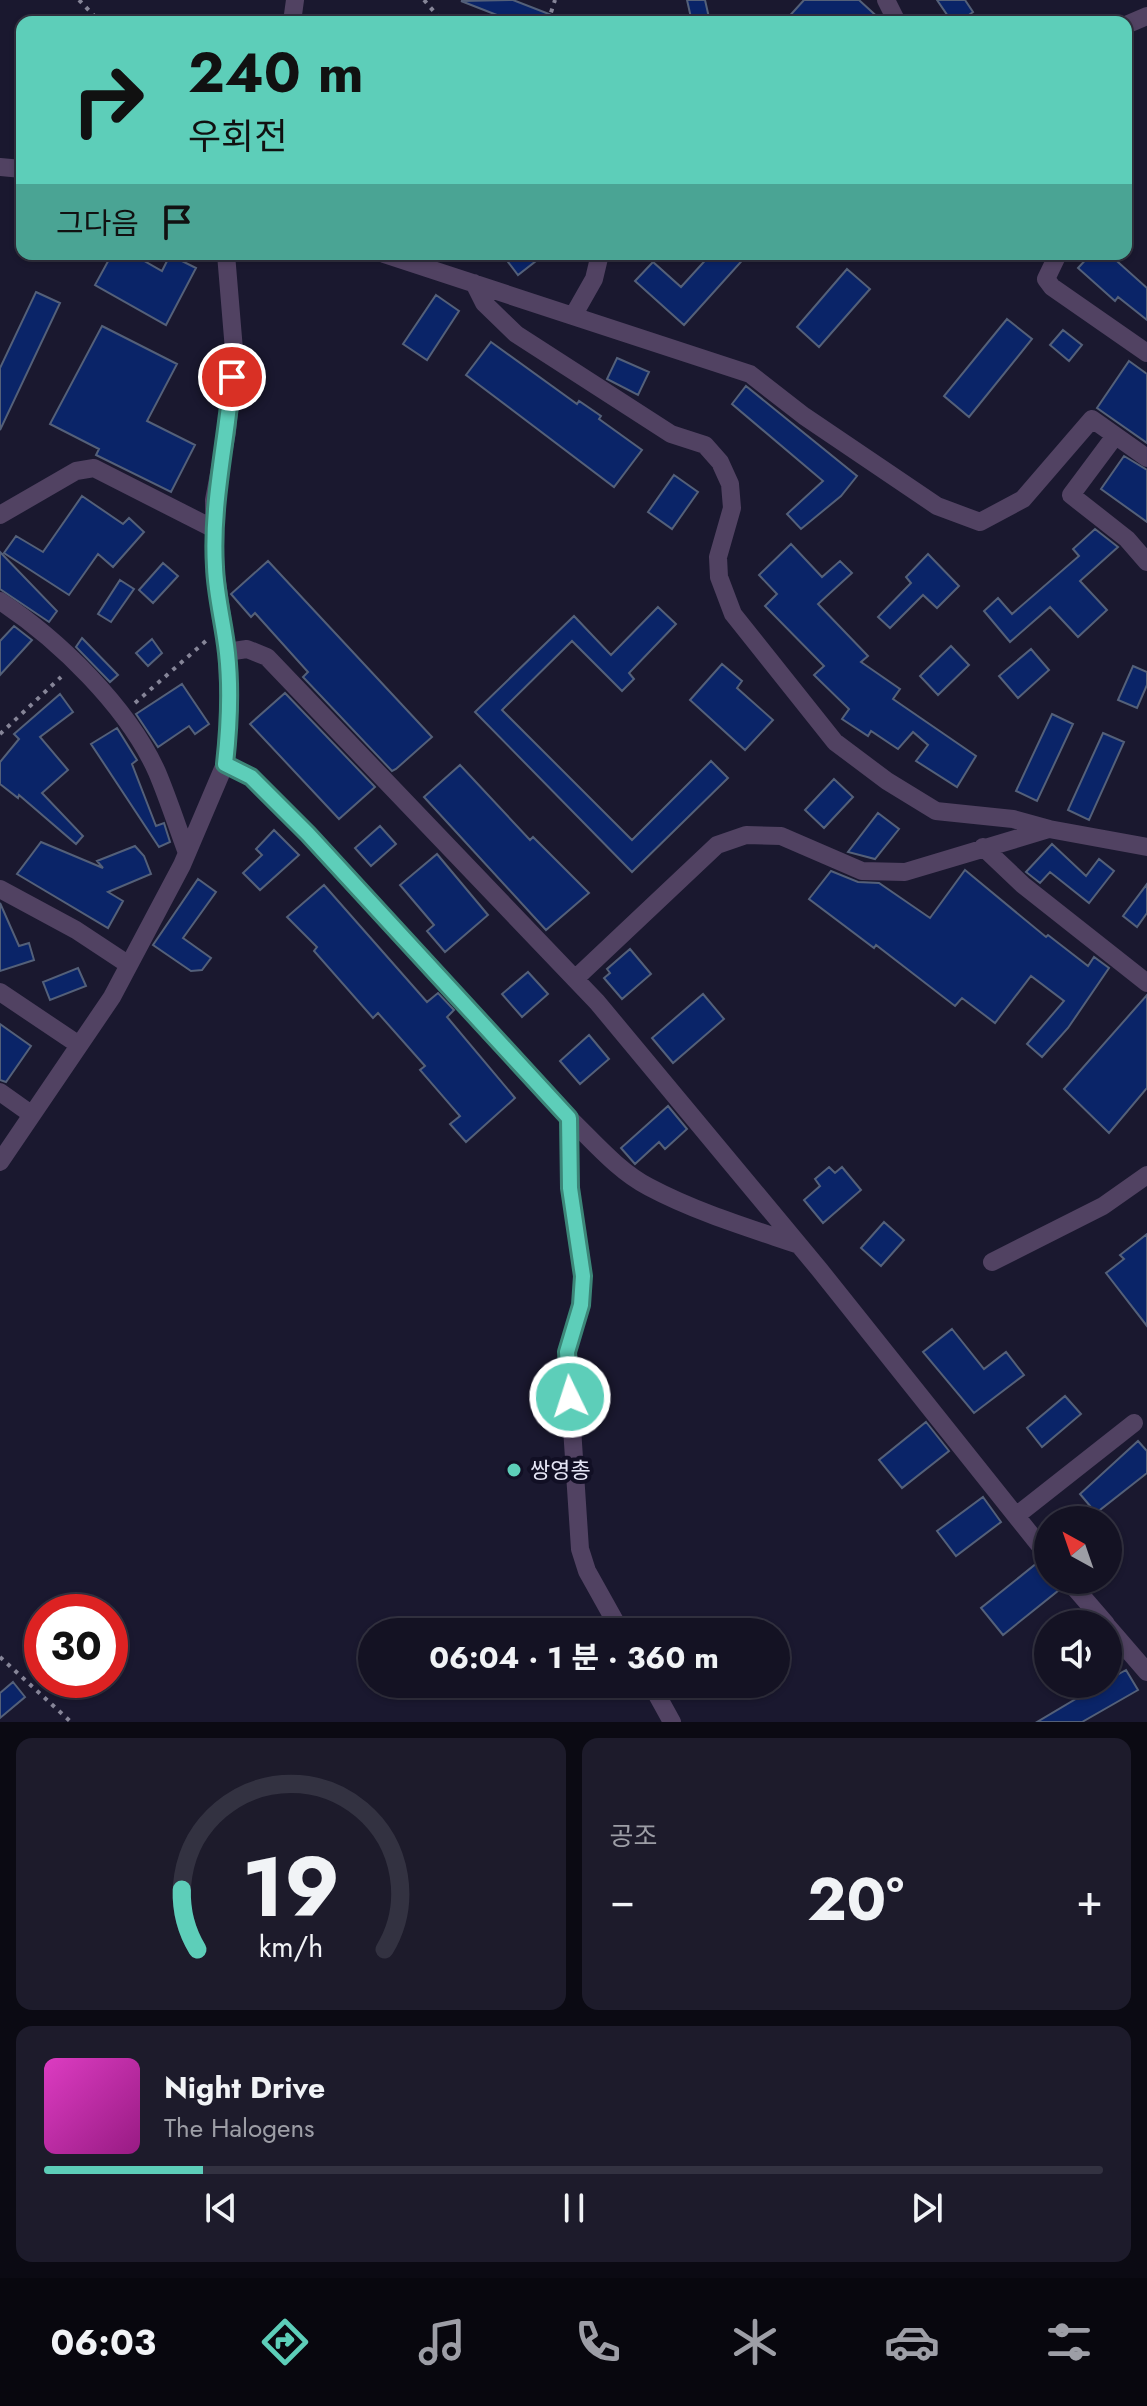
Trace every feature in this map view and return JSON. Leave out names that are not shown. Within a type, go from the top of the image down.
[{"type":"street","points":[[0,1162],[129,965],[187,853],[225,764],[229,712],[227,652],[221,629],[214,500],[227,432],[234,350],[226,260]]},
{"type":"street","points":[[403,260],[750,374],[804,416],[937,506],[980,522],[1023,499],[1092,419],[1147,458]]},
{"type":"street","points":[[573,316],[594,279],[599,260]]},
{"type":"street","points":[[1055,260],[1046,279],[1052,287],[1147,353]]},
{"type":"street","points":[[474,283],[484,303],[516,334],[671,434],[705,445],[720,462],[730,484],[732,508],[718,557],[719,577],[733,614],[835,742],[887,781],[936,811],[1013,819],[1049,829],[1147,847]]},
{"type":"street","points":[[1115,436],[1071,495],[1127,539],[1147,562]]},
{"type":"street","points":[[0,515],[76,471],[94,468],[214,529]]},
{"type":"street","points":[[0,601],[28,619],[123,716],[156,770],[187,853]]},
{"type":"street","points":[[227,652],[247,649],[267,657],[528,932],[576,978],[799,1245],[1034,1538]]},
{"type":"street","points":[[225,764],[251,777],[308,834],[569,1118],[613,1160],[647,1186],[734,1223],[799,1245]]},
{"type":"street","points":[[576,978],[717,845],[746,835],[781,836],[862,871],[905,872],[1049,829]]},
{"type":"street","points":[[983,847],[1023,885],[1147,983]]},
{"type":"street","points":[[0,889],[76,930],[129,965]]},
{"type":"street","points":[[0,992],[79,1045]]},
{"type":"street","points":[[0,1092],[31,1114]]},
{"type":"street","points":[[569,1118],[570,1188],[583,1276],[581,1305],[567,1352],[580,1549],[587,1571],[613,1618]]},
{"type":"street","points":[[992,1262],[1103,1206],[1147,1175]]},
{"type":"street","points":[[1016,1516],[1134,1423]]},
{"type":"street","points":[[1080,1594],[1094,1610]]},
{"type":"street","points":[[1122,1643],[1147,1672]]},
{"type":"street","points":[[659,1698],[672,1722]]},
{"type":"path","points":[[79,0],[94,16]]},
{"type":"path","points":[[424,0],[438,16]]},
{"type":"path","points":[[123,716],[153,684],[221,629]]},
{"type":"path","points":[[0,734],[75,665]]},
{"type":"path","points":[[0,1657],[71,1722]]},
{"type":"building","points":[[513,0],[554,16],[500,16],[461,1]]},
{"type":"building","points":[[687,0],[705,0],[709,16],[691,16]]},
{"type":"building","points":[[804,0],[859,0],[876,16],[789,16]]},
{"type":"building","points":[[937,0],[965,0],[973,12],[967,16],[948,16]]},
{"type":"building","points":[[109,260],[143,260],[162,271],[168,260],[180,260],[196,268],[166,325],[95,285]]},
{"type":"building","points":[[507,260],[537,260],[518,275]]},
{"type":"building","points":[[706,260],[743,260],[684,325],[635,281],[653,262],[681,287]]},
{"type":"building","points":[[1085,260],[1116,260],[1147,288],[1147,320],[1118,297],[1115,301],[1078,268]]},
{"type":"building","points":[[847,269],[870,289],[819,347],[797,327]]},
{"type":"building","points":[[36,292],[60,303],[0,430],[0,368]]},
{"type":"building","points":[[436,295],[459,311],[427,360],[403,344]]},
{"type":"building","points":[[1007,319],[1032,339],[969,417],[944,396]]},
{"type":"building","points":[[102,326],[177,364],[147,421],[195,445],[171,492],[96,455],[99,449],[50,424]]},
{"type":"building","points":[[1063,330],[1082,345],[1069,361],[1050,345]]},
{"type":"building","points":[[491,342],[577,404],[579,401],[601,416],[599,419],[642,450],[614,487],[466,375]]},
{"type":"building","points":[[617,358],[649,372],[638,395],[607,379]]},
{"type":"building","points":[[1129,361],[1147,374],[1147,443],[1097,408]]},
{"type":"building","points":[[746,386],[857,476],[841,496],[801,529],[787,514],[823,481],[732,404]]},
{"type":"building","points":[[1124,456],[1147,470],[1147,522],[1101,489]]},
{"type":"building","points":[[674,475],[698,492],[672,529],[648,512]]},
{"type":"building","points":[[82,496],[123,524],[129,518],[144,532],[113,567],[98,554],[69,595],[4,553],[16,536],[43,552]]},
{"type":"building","points":[[1095,529],[1118,547],[1080,581],[1107,610],[1078,637],[1050,607],[1010,642],[984,611],[998,598],[1012,614],[1079,556],[1073,549]]},
{"type":"building","points":[[791,544],[822,577],[840,561],[852,573],[818,604],[868,656],[861,662],[900,689],[893,699],[976,756],[957,787],[916,761],[928,745],[913,732],[898,749],[871,731],[868,736],[842,719],[849,709],[814,675],[824,666],[765,606],[777,594],[759,575]]},
{"type":"building","points":[[0,552],[57,611],[49,622],[0,589]]},
{"type":"building","points":[[928,554],[959,586],[937,608],[923,595],[890,628],[878,617],[911,583],[906,577]]},
{"type":"building","points":[[268,561],[432,737],[396,769],[392,771],[303,677],[308,672],[255,613],[251,617],[231,594]]},
{"type":"building","points":[[163,563],[178,576],[153,603],[139,590]]},
{"type":"building","points":[[120,580],[134,589],[111,622],[98,614]]},
{"type":"building","points":[[658,607],[676,624],[629,673],[634,679],[622,691],[572,641],[502,710],[632,840],[711,761],[728,778],[632,872],[475,712],[574,616],[611,655]]},
{"type":"building","points":[[14,626],[32,640],[0,675],[0,641]]},
{"type":"building","points":[[82,638],[118,675],[110,682],[76,647]]},
{"type":"building","points":[[152,639],[162,653],[148,666],[136,653]]},
{"type":"building","points":[[951,646],[969,665],[938,695],[920,676]]},
{"type":"building","points":[[1031,649],[1049,670],[1018,698],[999,676]]},
{"type":"building","points":[[722,664],[742,681],[737,688],[773,720],[745,750],[690,700]]},
{"type":"building","points":[[1133,666],[1147,672],[1147,685],[1137,708],[1118,700]]},
{"type":"building","points":[[182,684],[209,724],[195,734],[189,726],[158,747],[136,714]]},
{"type":"building","points":[[285,693],[375,787],[339,819],[250,724]]},
{"type":"building","points":[[60,694],[73,712],[40,737],[68,770],[42,793],[83,836],[76,844],[19,795],[18,798],[0,784],[0,762],[19,739],[14,734]]},
{"type":"building","points":[[1052,714],[1073,724],[1037,801],[1016,791]]},
{"type":"building","points":[[117,728],[137,760],[132,764],[156,826],[164,823],[170,842],[159,847],[91,744]]},
{"type":"building","points":[[1103,733],[1124,742],[1089,820],[1068,810]]},
{"type":"building","points":[[460,765],[530,840],[533,837],[589,893],[546,930],[424,797]]},
{"type":"building","points":[[834,779],[853,797],[824,828],[805,810]]},
{"type":"building","points":[[878,813],[899,829],[875,859],[848,852]]},
{"type":"building","points":[[380,826],[396,844],[371,866],[355,848]]},
{"type":"building","points":[[274,830],[299,855],[260,890],[243,873],[262,855],[256,849]]},
{"type":"building","points":[[41,842],[103,868],[97,861],[135,846],[144,856],[151,874],[108,892],[123,901],[108,928],[17,874]]},
{"type":"building","points":[[1052,844],[1086,876],[1099,859],[1114,871],[1089,903],[1050,872],[1040,883],[1026,872]]},
{"type":"building","points":[[437,854],[488,915],[445,952],[427,931],[434,925],[400,885]]},
{"type":"building","points":[[965,870],[1046,937],[1048,935],[1088,966],[1094,957],[1109,968],[1068,1028],[1042,1057],[1027,1044],[1064,1001],[1031,976],[995,1023],[962,998],[955,1006],[876,945],[874,948],[809,899],[831,871],[858,882],[879,883],[930,918]]},
{"type":"building","points":[[198,879],[216,892],[183,938],[211,958],[202,970],[191,971],[153,945]]},
{"type":"building","points":[[1147,884],[1147,913],[1137,927],[1123,916]]},
{"type":"building","points":[[324,885],[427,1002],[438,993],[454,1010],[447,1017],[515,1098],[466,1142],[450,1124],[460,1116],[420,1070],[425,1066],[378,1013],[373,1018],[314,951],[317,947],[287,917]]},
{"type":"building","points":[[0,903],[19,946],[29,943],[34,960],[0,971]]},
{"type":"building","points":[[630,949],[651,974],[622,999],[604,978],[610,973],[607,969]]},
{"type":"building","points":[[78,968],[86,986],[50,1000],[43,982]]},
{"type":"building","points":[[528,972],[548,994],[522,1017],[502,994]]},
{"type":"building","points":[[703,994],[724,1019],[673,1063],[652,1038]]},
{"type":"building","points":[[1147,995],[1147,1088],[1109,1133],[1064,1089]]},
{"type":"building","points":[[0,1024],[31,1046],[6,1082],[0,1080]]},
{"type":"building","points":[[589,1035],[609,1059],[580,1084],[560,1061]]},
{"type":"building","points":[[668,1106],[687,1129],[665,1149],[659,1142],[635,1164],[621,1148]]},
{"type":"building","points":[[829,1167],[835,1173],[842,1167],[861,1190],[823,1223],[804,1200],[820,1186],[815,1179]]},
{"type":"building","points":[[884,1222],[904,1240],[881,1266],[861,1248]]},
{"type":"building","points":[[1147,1234],[1147,1326],[1106,1273],[1124,1259],[1120,1255]]},
{"type":"building","points":[[952,1329],[984,1369],[1006,1352],[1024,1375],[974,1413],[923,1352]]},
{"type":"building","points":[[1065,1396],[1081,1414],[1042,1447],[1027,1428]]},
{"type":"building","points":[[926,1422],[949,1451],[902,1488],[879,1460]]},
{"type":"building","points":[[1138,1441],[1147,1451],[1147,1473],[1105,1506],[1090,1506],[1080,1494]]},
{"type":"building","points":[[983,1497],[1001,1522],[956,1556],[937,1531]]},
{"type":"building","points":[[1034,1565],[1034,1594],[1054,1594],[1003,1635],[981,1608]]},
{"type":"building","points":[[1126,1670],[1138,1690],[1082,1722],[1037,1722],[1077,1698],[1122,1698],[1122,1672]]},
{"type":"building","points":[[13,1682],[24,1698],[0,1718],[0,1693]]},
{"type":"place","name":"쌍영총","points":[[514,1470]]},
{"type":"route","points":[[232,377],[227,432],[214,500],[215,568],[221,629],[227,652],[229,712],[225,764],[251,777],[308,834],[569,1118],[572,1155],[570,1188],[583,1276],[581,1305],[567,1352],[570,1397]]}]
